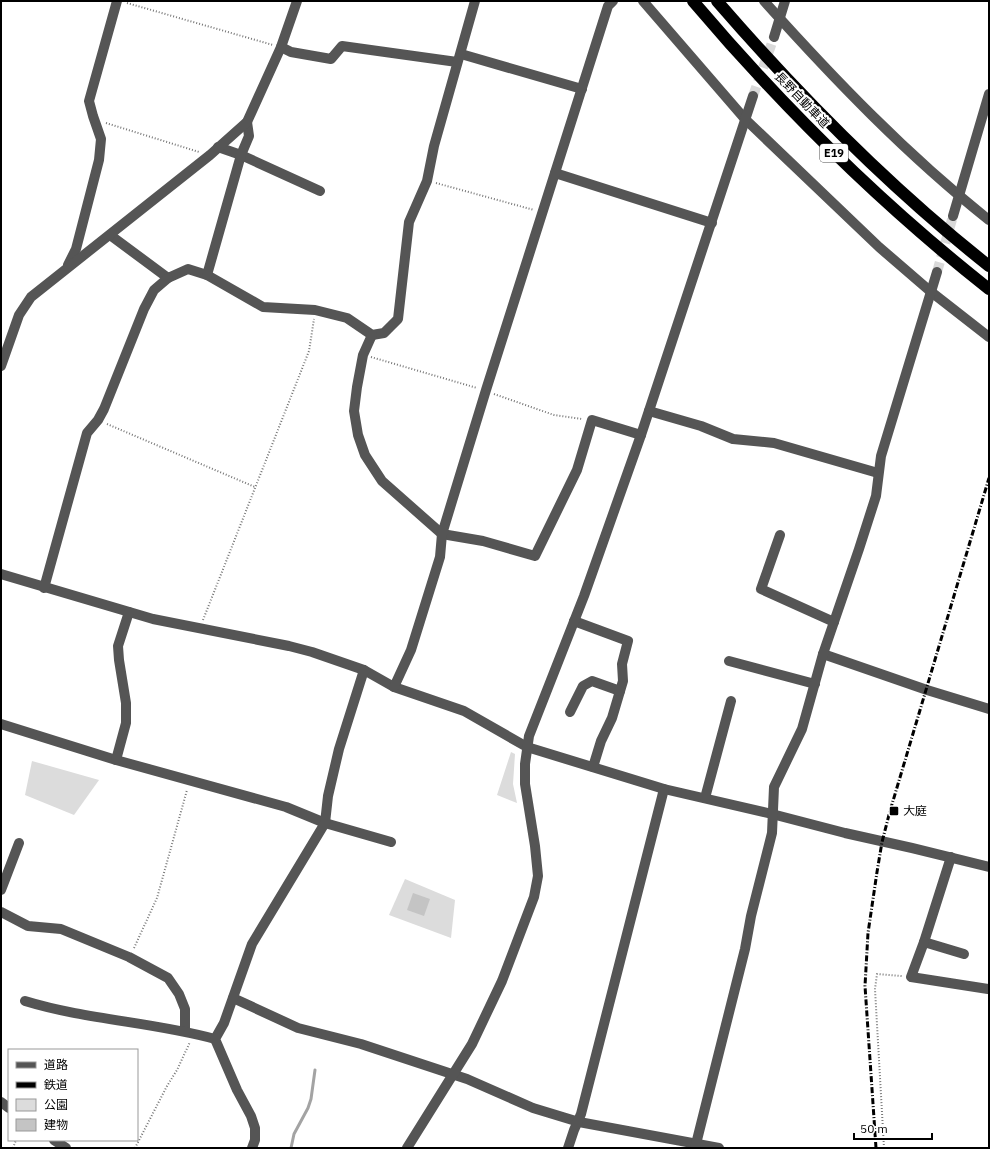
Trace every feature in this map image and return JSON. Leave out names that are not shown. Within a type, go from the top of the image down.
[{"type":"highway","name":"長野自動車道","points":[[693,1],[744,59],[819,138],[864,182],[989,289]]},
{"type":"highway","name":"長野自動車道","points":[[717,1],[826,120],[924,214],[989,266]]},
{"type":"street","points":[[68,267],[76,249],[99,160],[101,138],[94,119],[90,101],[117,1]]},
{"type":"street","points":[[1,366],[19,315],[31,297],[210,155],[247,122],[281,47],[298,1]]},
{"type":"street","points":[[44,588],[87,433],[98,420],[104,409],[144,309],[154,290],[168,278],[188,269],[207,276],[262,307],[315,310],[347,318],[372,335],[384,333],[398,318],[409,222],[427,181],[434,146],[475,1]]},
{"type":"street","points":[[394,687],[411,650],[440,557],[442,534],[486,390],[608,6],[613,1]]},
{"type":"street","points":[[644,1],[745,119],[879,247],[930,291],[989,337]]},
{"type":"street","points":[[764,1],[870,113],[959,196],[989,220]]},
{"type":"street","points":[[774,37],[785,1]]},
{"type":"street","points":[[281,47],[291,52],[332,59],[342,46],[459,58],[582,89]]},
{"type":"street","points":[[953,216],[989,94]]},
{"type":"street","points":[[407,1148],[472,1044],[502,981],[534,897],[538,876],[535,846],[525,784],[526,747],[529,736],[574,621],[649,410],[712,223],[745,119],[754,96]]},
{"type":"street","points":[[207,276],[241,155],[249,136],[247,122]]},
{"type":"street","points":[[218,147],[241,155],[320,190]]},
{"type":"street","points":[[555,173],[712,223]]},
{"type":"street","points":[[110,235],[168,278]]},
{"type":"street","points":[[696,1146],[772,833],[774,787],[802,729],[822,654],[876,496],[881,456],[937,272]]},
{"type":"street","points":[[372,335],[362,355],[356,388],[354,411],[358,436],[365,455],[382,481],[442,534],[483,540],[535,556],[577,470],[592,420],[640,435]]},
{"type":"street","points":[[649,410],[701,426],[733,439],[774,443],[878,473]]},
{"type":"street","points":[[780,535],[761,589],[834,622]]},
{"type":"street","points":[[1,574],[44,588],[153,619],[289,646],[312,652],[364,670],[394,687],[464,711],[526,747],[664,789],[772,814],[845,834],[951,857],[989,867]]},
{"type":"street","points":[[116,760],[126,723],[126,703],[118,646],[129,612]]},
{"type":"street","points":[[574,621],[628,641],[622,664],[622,681],[620,691],[612,718],[601,741],[593,767]]},
{"type":"street","points":[[822,654],[927,690],[989,709]]},
{"type":"street","points":[[729,661],[815,684]]},
{"type":"street","points":[[252,1148],[255,1140],[256,1128],[236,1090],[215,1040],[224,1022],[252,944],[325,823],[328,796],[339,750],[364,670]]},
{"type":"street","points":[[570,712],[583,686],[592,681],[620,691]]},
{"type":"street","points":[[705,798],[731,701]]},
{"type":"street","points":[[1,724],[116,760],[286,808],[325,823],[391,842]]},
{"type":"street","points":[[568,1148],[574,1130],[579,1122],[664,789]]},
{"type":"street","points":[[1,890],[19,843]]},
{"type":"street","points":[[951,857],[924,942],[911,977],[988,989]]},
{"type":"street","points":[[1,912],[28,926],[61,929],[130,957],[168,978],[179,994],[185,1009],[189,1032]]},
{"type":"street","points":[[924,942],[964,954]]},
{"type":"street","points":[[233,998],[298,1028],[360,1044],[467,1079],[534,1108],[579,1122],[696,1146],[719,1148]]},
{"type":"street","points":[[25,1000],[50,1009],[189,1032],[215,1040]]},
{"type":"street","points":[[56,1141],[66,1148]]},
{"type":"path","points":[[121,1],[281,47]]},
{"type":"path","points":[[94,119],[210,155]]},
{"type":"path","points":[[427,181],[543,212]]},
{"type":"path","points":[[200,628],[309,351],[315,310]]},
{"type":"path","points":[[362,355],[486,390],[496,395],[554,415],[592,420]]},
{"type":"path","points":[[98,420],[255,487]]},
{"type":"path","points":[[130,957],[157,898],[190,781]]},
{"type":"path","points":[[884,1148],[875,989],[877,974],[911,977]]},
{"type":"path","points":[[135,1148],[166,1086],[177,1070],[189,1032]]},
{"type":"green space","points":[[511,752],[515,754],[513,784],[517,803],[497,795]]},
{"type":"green space","points":[[32,761],[99,780],[74,815],[25,795]]},
{"type":"green space","points":[[405,879],[455,900],[451,938],[389,915]]},
{"type":"building","points":[[413,893],[430,899],[424,916],[407,910]]},
{"type":"waterway","points":[[291,1148],[294,1134],[308,1108],[311,1099],[315,1070]]},
{"type":"tunnel","points":[[753,96],[774,37]]},
{"type":"tunnel","points":[[937,272],[953,216]]},
{"type":"railway","points":[[876,1148],[865,986],[868,933],[882,842],[989,478]]},
{"type":"place","name":"大庭","points":[[894,811]]}]
